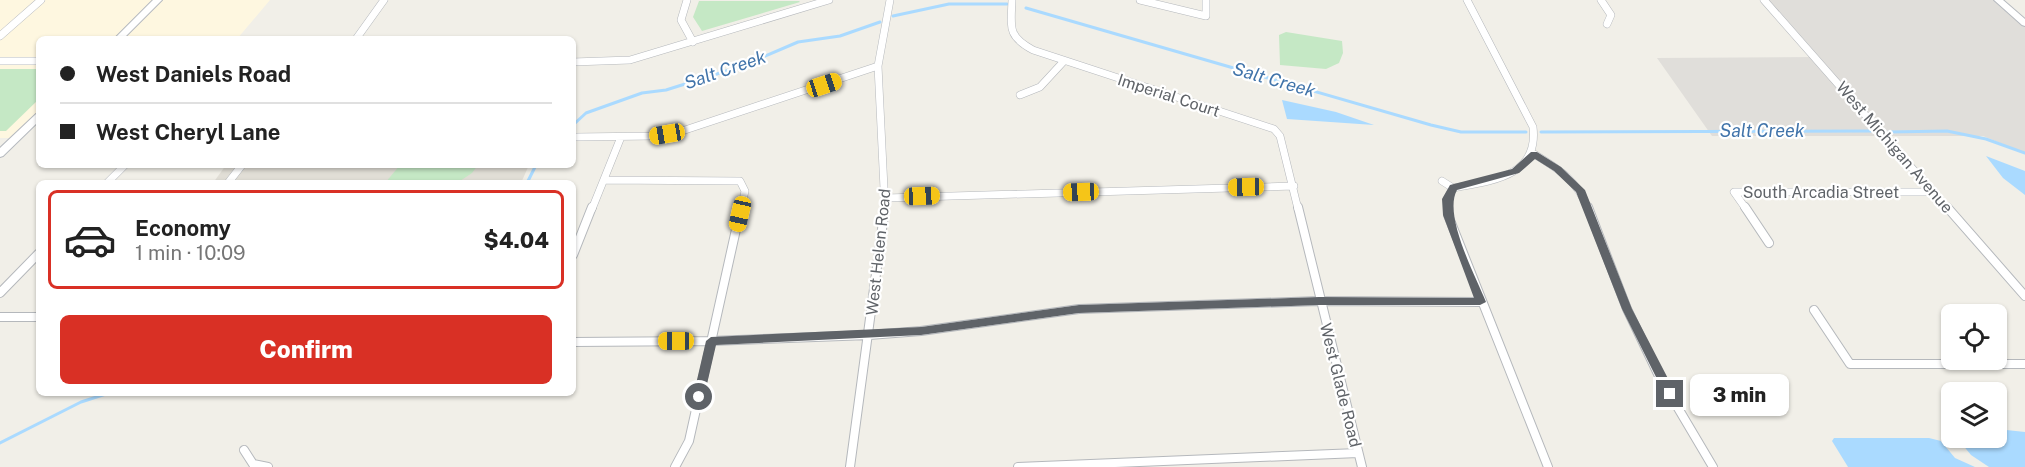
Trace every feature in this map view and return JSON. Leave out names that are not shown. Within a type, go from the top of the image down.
[{"type":"main road","points":[[121,36],[158,0]]},
{"type":"main road","points":[[1998,0],[2025,23]]},
{"type":"main road","points":[[0,154],[36,119]]},
{"type":"main road","points":[[0,138],[16,138]]},
{"type":"street","points":[[0,36],[41,0]]},
{"type":"street","points":[[358,36],[384,0]]},
{"type":"street","points":[[687,0],[681,20],[693,42]]},
{"type":"street","points":[[576,62],[630,60],[828,0]]},
{"type":"street","name":"West Helen Road","points":[[850,467],[886,198],[878,66],[890,0]]},
{"type":"street","name":"Imperial Court","points":[[1012,0],[1011,29],[1016,41],[1064,61],[1274,129]]},
{"type":"street","points":[[1140,0],[1206,15],[1206,0]]},
{"type":"street","points":[[1467,0],[1533,127],[1537,139],[1534,154],[1515,171],[1453,188],[1447,199],[1448,215],[1480,302],[1548,467]]},
{"type":"street","points":[[1601,0],[1611,15],[1607,24]]},
{"type":"street","name":"West Michigan Avenue","points":[[1764,0],[2025,296]]},
{"type":"street","points":[[0,61],[36,61]]},
{"type":"street","points":[[1020,95],[1031,93],[1047,82],[1064,61]]},
{"type":"street","points":[[576,137],[653,136],[681,131],[878,66]]},
{"type":"street","name":"West Glade Road","points":[[1274,129],[1280,136],[1294,186],[1319,301],[1362,467]]},
{"type":"street","points":[[576,248],[621,137]]},
{"type":"street","points":[[1534,154],[1557,169],[1581,190],[1627,309],[1659,375],[1713,467]]},
{"type":"street","points":[[110,180],[122,168]]},
{"type":"street","points":[[230,180],[240,168]]},
{"type":"street","points":[[604,180],[724,179],[740,182],[746,191],[688,441],[675,467]]},
{"type":"street","points":[[1442,181],[1453,188]]},
{"type":"street","points":[[886,198],[1294,186]]},
{"type":"street","name":"South Arcadia Street","points":[[1769,243],[1734,192],[1934,192]]},
{"type":"street","points":[[0,293],[36,256]]},
{"type":"street","points":[[576,342],[711,341],[869,335],[921,331],[1079,309],[1319,301],[1480,302]]},
{"type":"street","points":[[1814,310],[1850,364],[2025,364]]},
{"type":"street","points":[[0,317],[36,317]]},
{"type":"street","points":[[244,450],[253,464],[268,467]]},
{"type":"street","points":[[1018,467],[1358,453]]},
{"type":"shaded area","points":[[0,0],[270,0],[240,36],[36,36],[36,119],[16,138],[0,138]]},
{"type":"shaded area","points":[[1764,0],[1998,0],[2025,23],[2025,153],[1983,136],[1712,136],[1657,58],[1815,57]]},
{"type":"shaded area","points":[[224,168],[528,168],[522,180],[215,180]]},
{"type":"green space","points":[[699,1],[800,2],[702,31],[693,17]]},
{"type":"green space","points":[[1286,32],[1342,41],[1343,53],[1339,63],[1326,69],[1280,65],[1279,35]]},
{"type":"green space","points":[[0,69],[36,69],[36,102],[6,131],[0,131]]},
{"type":"green space","points":[[398,168],[476,168],[462,180],[388,180]]},
{"type":"water","points":[[1282,100],[1336,112],[1374,125],[1287,119]]},
{"type":"water","points":[[1986,156],[2025,171],[2025,195],[2003,178]]},
{"type":"water","points":[[2007,430],[2025,432],[2025,467],[1989,467],[1971,455],[1965,448],[2007,448]]},
{"type":"water","points":[[1834,438],[1929,438],[1941,441],[1941,448],[1947,448],[1955,458],[1975,467],[1848,467],[1832,441]]},
{"type":"waterway","name":"Salt Creek","points":[[893,16],[949,4],[1007,4]]},
{"type":"waterway","name":"Salt Creek","points":[[1026,8],[1431,125],[1461,132],[1526,132]]},
{"type":"waterway","name":"Salt Creek","points":[[576,122],[586,113],[642,93],[666,90],[742,66],[798,42],[840,36],[880,22]]},
{"type":"waterway","name":"Salt Creek","points":[[1541,132],[1874,131]]},
{"type":"waterway","name":"Salt Creek","points":[[1889,132],[1947,131],[1986,139],[2025,153]]},
{"type":"waterway","name":"Salt Creek","points":[[528,180],[534,168]]},
{"type":"waterway","name":"Salt Creek","points":[[0,443],[81,402],[100,396]]},
{"type":"route","points":[[699,397],[711,341],[921,331],[1079,309],[1319,301],[1480,302],[1448,215],[1447,199],[1453,188],[1515,171],[1534,154],[1557,169],[1581,190],[1627,309],[1670,394]]}]
